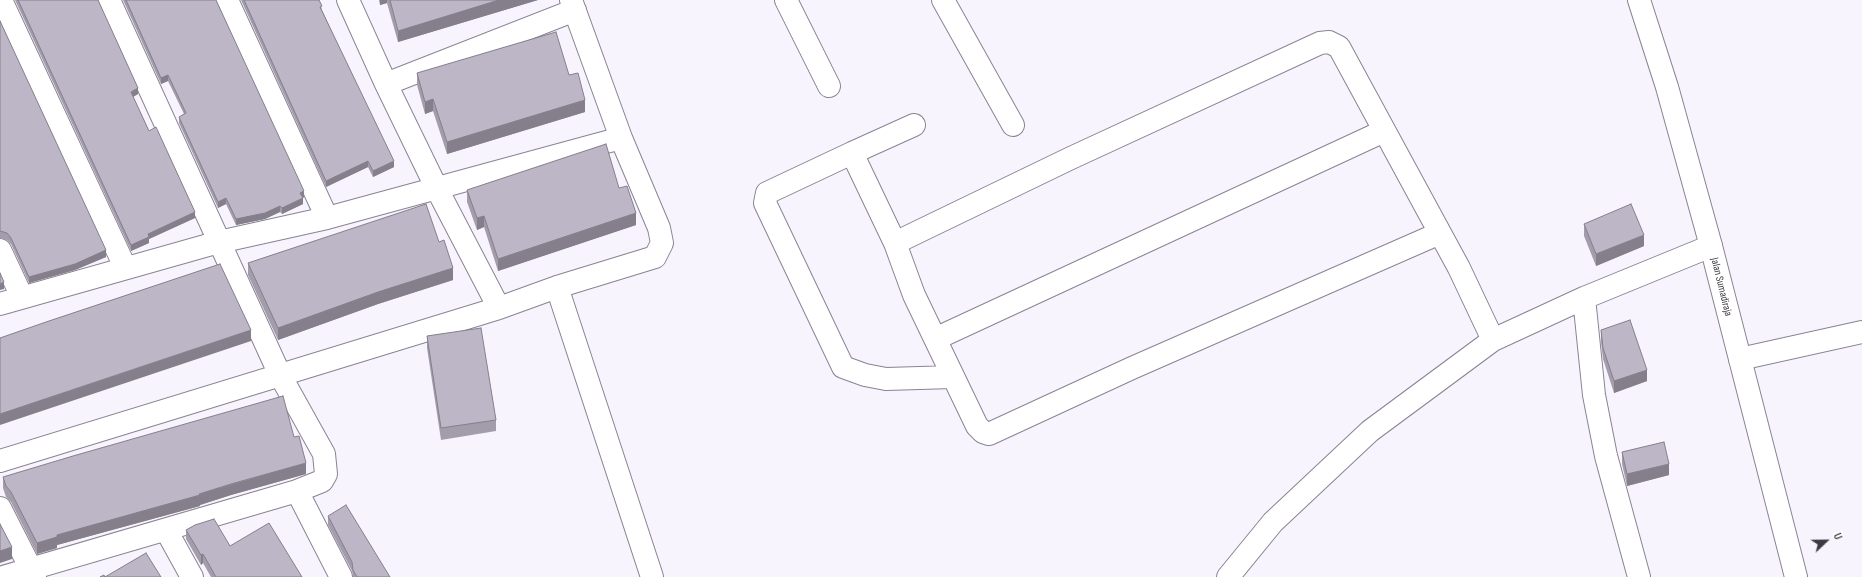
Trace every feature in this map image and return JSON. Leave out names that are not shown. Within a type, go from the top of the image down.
[{"type":"street","points":[[1,0],[125,267]]},
{"type":"street","points":[[3,577],[32,572],[297,491],[322,481],[326,474],[324,454],[280,374],[109,0]]},
{"type":"street","points":[[227,0],[327,218]]},
{"type":"street","points":[[348,0],[386,84],[437,189],[499,308]]},
{"type":"street","points":[[786,0],[829,86]]},
{"type":"street","points":[[943,0],[1013,125]]},
{"type":"street","name":"Jalan Sumadiraja","points":[[1639,0],[1667,87],[1711,246],[1796,577]]},
{"type":"street","points":[[0,461],[499,308],[557,287],[655,258],[662,243],[659,228],[621,138],[573,5],[386,84]]},
{"type":"street","points":[[895,243],[1071,158],[1320,43],[1330,42],[1338,47],[1440,233],[1459,268],[1493,340]]},
{"type":"street","points":[[914,125],[766,193],[765,203],[843,367],[865,375],[886,379],[953,377]]},
{"type":"street","points":[[935,339],[1384,131]]},
{"type":"street","points":[[0,304],[125,267],[219,242],[327,218],[621,138]]},
{"type":"street","points":[[852,153],[895,243],[914,295],[953,377],[977,426],[983,432],[989,434],[1132,368],[1440,233]]},
{"type":"street","points":[[1228,577],[1273,522],[1370,431],[1493,340],[1584,298],[1711,246]]},
{"type":"street","points":[[0,250],[22,297]]},
{"type":"street","points":[[557,287],[652,577]]},
{"type":"street","points":[[1584,298],[1594,395],[1606,456],[1639,577]]},
{"type":"street","points":[[1740,359],[1862,332]]},
{"type":"street","points":[[297,491],[341,577]]},
{"type":"street","points":[[0,508],[32,572]]},
{"type":"street","points":[[166,530],[192,577]]},
{"type":"building","points":[[18,0],[98,0],[138,88],[131,92],[149,131],[156,127],[195,212],[148,234],[149,237],[131,245]]},
{"type":"building","points":[[126,0],[216,0],[304,191],[300,193],[303,198],[282,208],[280,206],[265,213],[236,219],[226,198],[218,202],[179,117],[186,113],[168,75],[161,78]]},
{"type":"building","points":[[244,0],[319,0],[322,6],[320,7],[394,161],[373,171],[368,161],[326,181]]},
{"type":"building","points":[[390,0],[499,0],[398,31]]},
{"type":"building","points":[[0,21],[106,250],[75,264],[29,277],[11,238],[7,233],[0,231]]},
{"type":"building","points":[[556,32],[569,75],[578,73],[585,100],[447,142],[433,99],[425,102],[417,73]]},
{"type":"building","points":[[606,144],[619,188],[627,186],[636,213],[498,259],[484,216],[477,218],[467,190]]},
{"type":"building","points":[[426,204],[439,242],[444,240],[453,268],[378,292],[278,328],[248,263]]},
{"type":"building","points":[[1631,204],[1644,235],[1596,254],[1584,224]]},
{"type":"building","points":[[220,264],[251,330],[0,414],[0,338]]},
{"type":"building","points":[[0,273],[4,282],[0,284]]},
{"type":"building","points":[[1630,320],[1647,370],[1614,381],[1603,348],[1601,330]]},
{"type":"building","points":[[481,328],[496,420],[441,428],[427,336]]},
{"type":"building","points":[[283,396],[294,437],[299,436],[306,463],[231,484],[199,494],[200,495],[57,535],[57,537],[37,543],[11,492],[6,486],[3,477],[73,456]]},
{"type":"building","points":[[1664,442],[1669,464],[1627,474],[1622,452]]},
{"type":"building","points":[[346,505],[390,577],[357,577],[353,570],[352,562],[328,516]]},
{"type":"building","points":[[214,519],[230,546],[269,523],[302,577],[216,577],[203,554],[201,555],[186,530],[195,525]]},
{"type":"building","points":[[0,524],[12,547],[0,551]]},
{"type":"building","points":[[146,553],[161,577],[105,577]]}]
